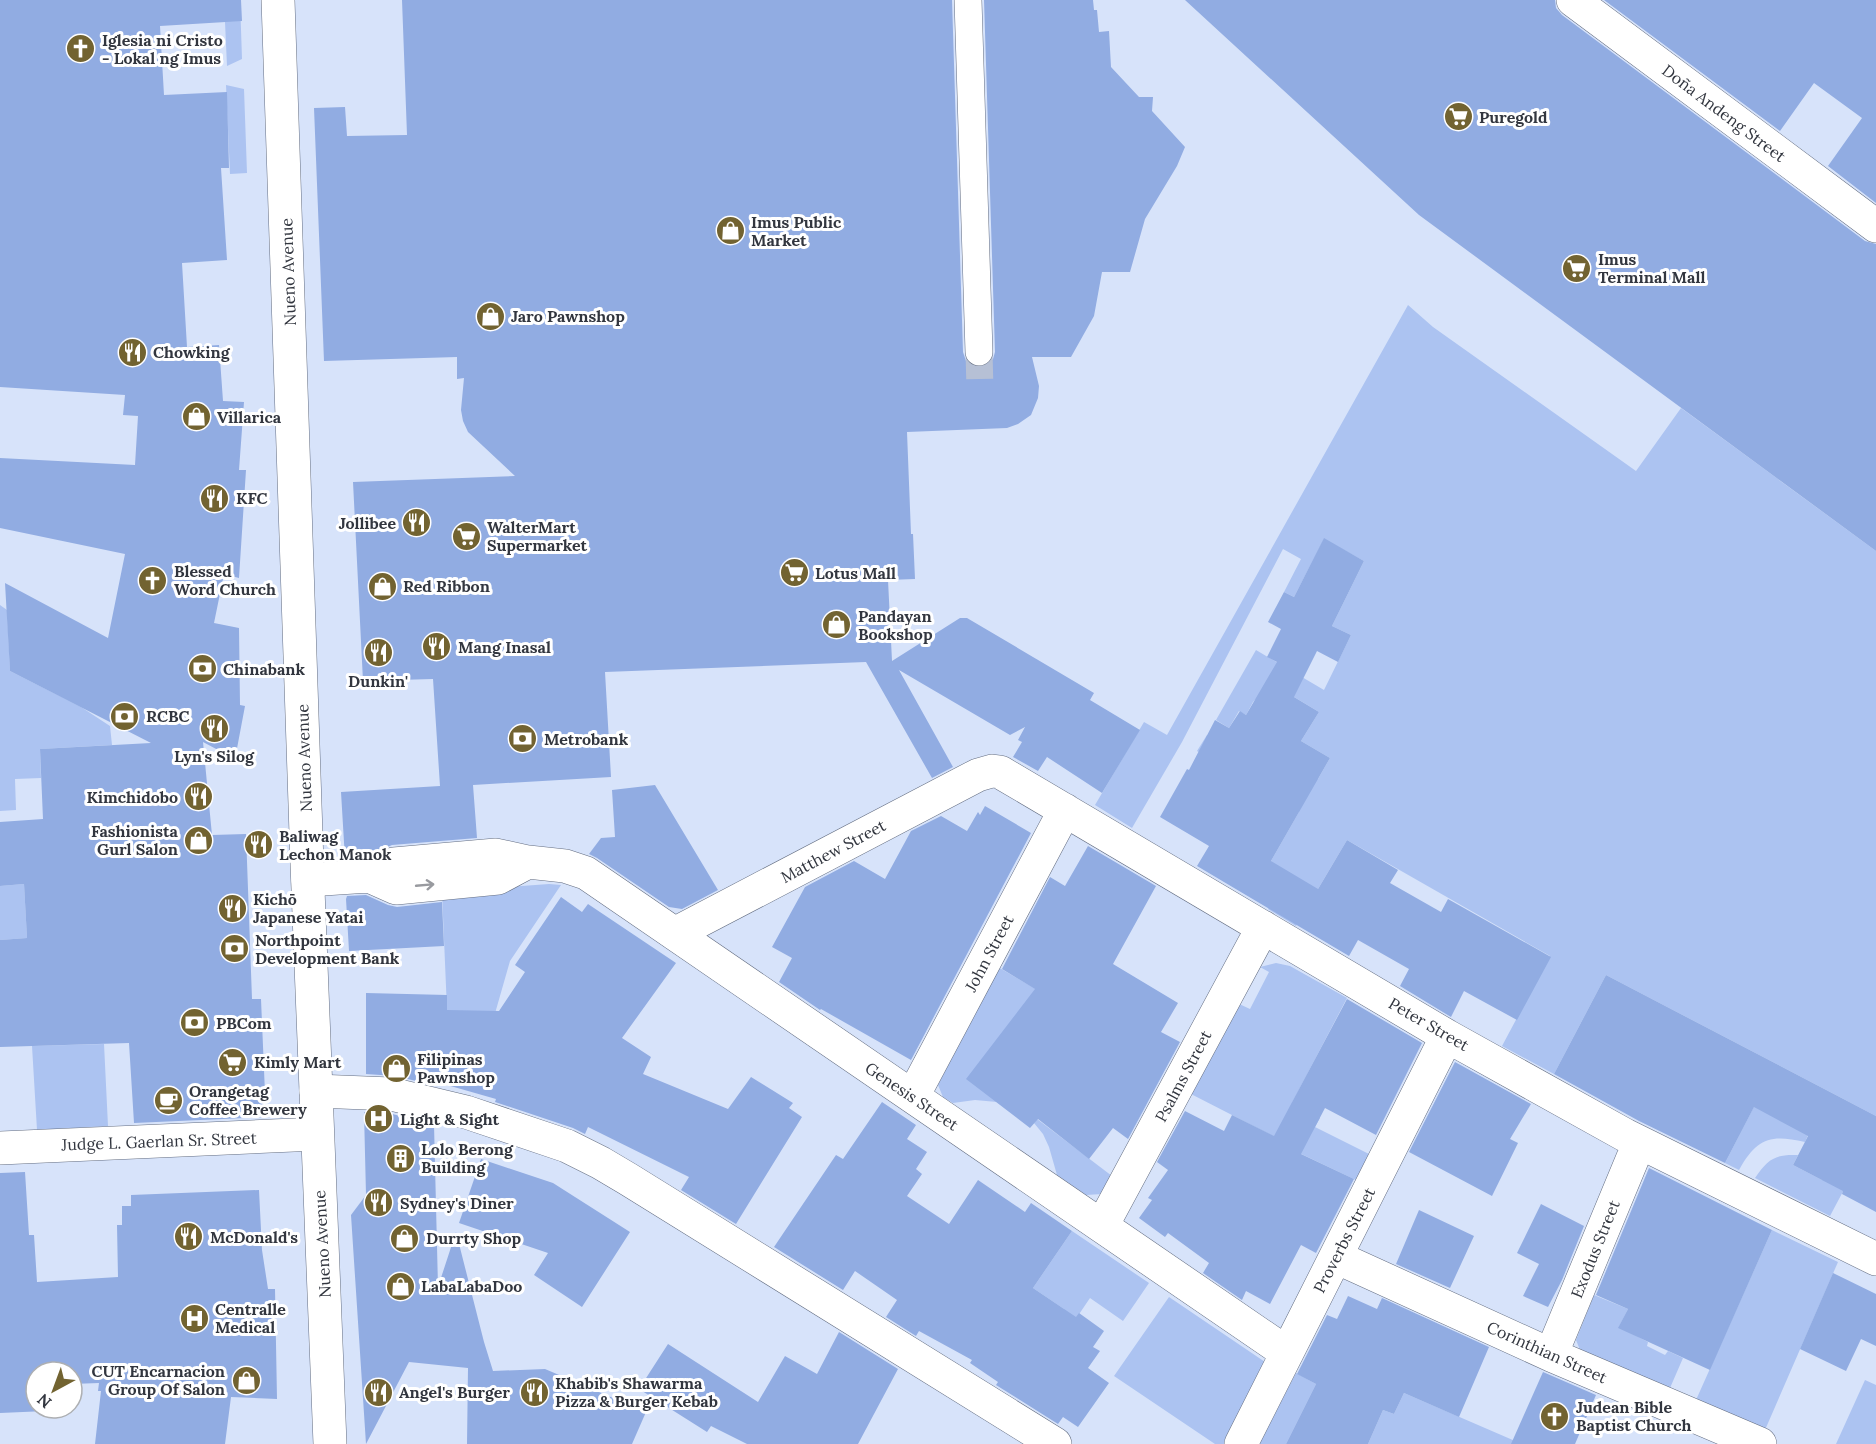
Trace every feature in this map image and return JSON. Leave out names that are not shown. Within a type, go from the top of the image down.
[{"type":"street","name":"Nueno Avenue","points":[[278,0],[317,1134],[330,1444]]},
{"type":"street","points":[[968,0],[979,352]]},
{"type":"street","name":"Doña Andeng Street","points":[[1573,0],[1876,226]]},
{"type":"street","name":"Peter Street","points":[[992,771],[1008,775],[1447,1036],[1639,1143],[1876,1259]]},
{"type":"street","name":"Matthew Street","points":[[676,933],[978,775],[992,771]]},
{"type":"street","name":"John Street","points":[[913,1096],[1065,810]]},
{"type":"street","name":"Genesis Street","points":[[308,880],[369,876],[396,888],[498,879],[528,862],[565,866],[586,873],[1287,1353]]},
{"type":"street","name":"Psalms Street","points":[[1102,1226],[1263,927]]},
{"type":"street","name":"Proverbs Street","points":[[1241,1444],[1447,1036]]},
{"type":"street","points":[[316,1091],[391,1094],[431,1102],[567,1146],[602,1163],[1055,1444]]},
{"type":"street","name":"Judge L. Gaerlan Sr. Street","points":[[0,1148],[317,1134]]},
{"type":"street","name":"Exodus Street","points":[[1551,1354],[1639,1143]]},
{"type":"street","name":"Corinthian Street","points":[[1336,1257],[1551,1354],[1761,1444]]},
{"type":"shaded area","points":[[224,0],[240,0],[242,59],[227,66]]},
{"type":"shaded area","points":[[226,85],[244,89],[247,173],[230,174]]},
{"type":"shaded area","points":[[1408,305],[1433,327],[1636,471],[1681,408],[1876,551],[1876,1116],[1606,975],[1554,1074],[1502,1046],[1550,956],[1347,840],[1296,926],[1268,909],[1284,882],[1271,861],[1299,812],[1197,751],[1207,735],[1318,779],[1330,758],[1301,741],[1319,712],[1271,683],[1253,702],[1246,715],[1239,711],[1229,728],[1216,720],[1256,650],[1324,690],[1351,635],[1332,626],[1364,561],[1324,539],[1294,597],[1284,592],[1301,559],[1283,549],[1182,742],[1132,828],[1095,805],[1144,722],[1167,735]]},
{"type":"shaded area","points":[[0,605],[7,610],[10,671],[81,707],[110,726],[112,745],[40,749],[41,778],[15,779],[16,810],[0,811]]},
{"type":"shaded area","points":[[24,884],[27,938],[0,940],[0,886]]},
{"type":"shaded area","points":[[561,885],[510,961],[492,1024],[447,1010],[442,892]]},
{"type":"shaded area","points":[[1276,963],[1290,966],[1347,998],[1292,1103],[1320,1118],[1315,1127],[1369,1154],[1356,1180],[1272,1140],[1273,1136],[1189,1093],[1237,1003],[1250,1009],[1269,972],[1260,967]]},
{"type":"shaded area","points":[[998,967],[1152,1057],[997,1102],[975,1100],[953,1103],[943,1097],[938,1085]]},
{"type":"shaded area","points":[[104,1044],[108,1126],[37,1130],[32,1046]]},
{"type":"shaded area","points":[[1763,1089],[1808,1135],[1805,1142],[1782,1138],[1766,1141],[1752,1151],[1739,1170],[1725,1163]]},
{"type":"shaded area","points":[[1037,1119],[1112,1176],[1102,1194],[1086,1195],[1057,1175],[1049,1147],[1043,1134],[1034,1123]]},
{"type":"shaded area","points":[[1874,1133],[1830,1216],[1755,1178],[1773,1159],[1798,1155],[1793,1165],[1822,1180]]},
{"type":"shaded area","points":[[1772,1230],[1838,1262],[1765,1430],[1696,1400]]},
{"type":"shaded area","points":[[1072,1231],[1149,1283],[1123,1321],[1090,1298],[1067,1332],[1064,1309],[1033,1288]]},
{"type":"shaded area","points":[[1594,1295],[1628,1309],[1619,1327],[1648,1342],[1647,1346],[1665,1355],[1668,1351],[1683,1358],[1670,1388],[1580,1350],[1576,1340]]},
{"type":"shaded area","points":[[1169,1297],[1268,1364],[1224,1444],[1215,1444],[1114,1376]]},
{"type":"shaded area","points":[[1296,1373],[1316,1384],[1286,1444],[1259,1444]]},
{"type":"shaded area","points":[[1865,1380],[1876,1385],[1876,1444],[1836,1444]]},
{"type":"shaded area","points":[[1404,1393],[1522,1444],[1368,1444],[1383,1410],[1394,1414]]},
{"type":"building","points":[[0,0],[241,0],[242,21],[160,26],[164,95],[227,92],[229,168],[221,168],[227,260],[182,263],[187,347],[219,345],[223,401],[244,402],[239,470],[246,470],[239,578],[224,574],[214,623],[239,628],[240,705],[245,706],[235,759],[203,742],[212,835],[246,834],[252,999],[261,999],[266,1117],[134,1123],[129,1043],[0,1047],[0,940],[27,938],[24,884],[0,886],[0,822],[43,819],[40,749],[151,743],[10,671],[5,583],[108,638],[125,554],[0,528],[0,458],[135,465],[138,416],[123,415],[125,395],[0,387]]},
{"type":"building","name":"Imus Public Market","points":[[402,0],[952,0],[963,352],[966,361],[979,368],[988,365],[995,352],[984,0],[1093,0],[1094,10],[1097,10],[1099,32],[1109,31],[1111,67],[1139,97],[1153,97],[1152,111],[1185,147],[1177,166],[1145,219],[1130,272],[1102,272],[1094,316],[1071,357],[1032,357],[1039,386],[1038,398],[1031,415],[1007,428],[907,432],[915,579],[888,580],[892,661],[960,618],[967,618],[1094,693],[1090,700],[1140,730],[1102,793],[1047,757],[1038,771],[1013,757],[1022,742],[1018,740],[1025,727],[1010,735],[899,670],[953,767],[932,778],[866,662],[605,672],[611,777],[473,785],[477,838],[392,845],[364,858],[345,859],[341,792],[440,786],[433,679],[363,681],[353,482],[515,476],[468,432],[461,410],[464,378],[457,379],[457,357],[324,361],[314,108],[345,107],[347,136],[407,135]]},
{"type":"building","name":"Imus Terminal Mall","points":[[1185,0],[1555,0],[1556,8],[1562,15],[1865,241],[1876,244],[1876,551],[1419,215]]},
{"type":"building","points":[[1604,0],[1876,0],[1876,203],[1828,166],[1862,118],[1814,83],[1780,131]]},
{"type":"building","points":[[1324,538],[1364,561],[1332,626],[1351,635],[1338,662],[1317,651],[1294,697],[1319,712],[1301,741],[1330,758],[1271,861],[1318,889],[1347,840],[1398,870],[1390,883],[1441,912],[1448,899],[1551,957],[1517,1020],[1464,991],[1451,1017],[1400,986],[1409,969],[1358,940],[1349,956],[1197,866],[1209,846],[1160,817],[1187,769],[1189,770],[1215,720],[1229,728],[1240,711],[1246,715],[1277,662],[1267,657],[1281,629],[1268,622],[1284,592],[1294,597]]},
{"type":"building","points":[[655,785],[718,890],[682,909],[669,907],[589,854],[601,838],[615,837],[612,790]]},
{"type":"building","points":[[985,806],[1031,833],[911,1060],[820,1010],[779,982],[792,958],[772,947],[805,887],[854,861],[885,879],[911,831],[941,816],[967,831],[978,812],[980,815]]},
{"type":"building","points":[[1088,846],[1156,886],[1113,964],[1178,1003],[1161,1032],[1180,1042],[1128,1139],[1113,1128],[1089,1159],[1038,1119],[1030,1128],[966,1079],[1035,989],[1002,969],[1050,877],[1065,886]]},
{"type":"building","points":[[366,895],[397,907],[442,902],[444,946],[349,951],[346,899],[347,896]]},
{"type":"building","points":[[561,897],[582,912],[588,904],[676,963],[622,1038],[651,1057],[643,1074],[728,1109],[751,1077],[793,1103],[789,1108],[802,1117],[736,1224],[681,1190],[689,1177],[588,1127],[585,1134],[495,1102],[496,1099],[433,1081],[433,1085],[395,1076],[366,1074],[366,993],[447,995],[447,1010],[499,1011],[525,972],[515,965]]},
{"type":"building","points":[[1606,975],[1876,1116],[1876,1212],[1842,1194],[1843,1191],[1793,1165],[1808,1136],[1754,1107],[1725,1163],[1639,1121],[1554,1074]]},
{"type":"building","points":[[1347,999],[1422,1043],[1376,1135],[1325,1108],[1301,1154],[1354,1179],[1316,1253],[1301,1245],[1270,1304],[1246,1291],[1242,1300],[1203,1273],[1209,1263],[1168,1233],[1165,1237],[1139,1218],[1152,1200],[1148,1198],[1168,1170],[1157,1162],[1185,1111],[1224,1131],[1232,1115],[1274,1136]]},
{"type":"building","points":[[1455,1062],[1531,1104],[1510,1139],[1518,1143],[1492,1196],[1409,1152]]},
{"type":"building","points":[[882,1102],[916,1125],[907,1139],[927,1152],[916,1169],[922,1174],[907,1196],[949,1224],[978,1180],[1025,1212],[1031,1203],[1072,1231],[1033,1288],[1076,1317],[1079,1313],[1104,1331],[1093,1347],[1100,1351],[1088,1368],[1109,1383],[1078,1427],[1063,1417],[1058,1424],[996,1385],[998,1382],[970,1363],[972,1360],[919,1331],[916,1336],[886,1317],[897,1300],[855,1271],[843,1290],[774,1247],[836,1155],[843,1159]]},
{"type":"building","points":[[364,1112],[388,1113],[434,1124],[438,1287],[456,1232],[493,1371],[545,1369],[646,1412],[632,1444],[467,1444],[468,1368],[409,1362],[366,1444],[351,1215],[366,1195]]},
{"type":"building","points":[[481,1159],[553,1183],[630,1232],[582,1307],[534,1275],[548,1253],[459,1223]]},
{"type":"building","points":[[1649,1168],[1772,1230],[1710,1370],[1618,1328],[1628,1309],[1596,1295]]},
{"type":"building","points":[[25,1172],[29,1235],[34,1235],[37,1282],[118,1277],[117,1225],[122,1225],[122,1206],[131,1206],[131,1195],[259,1190],[262,1250],[268,1289],[275,1289],[277,1399],[231,1397],[225,1444],[95,1444],[101,1391],[98,1391],[99,1383],[84,1384],[84,1360],[24,1360],[24,1412],[0,1413],[0,1173]]},
{"type":"building","points":[[1541,1204],[1584,1226],[1562,1280],[1548,1307],[1523,1296],[1539,1264],[1517,1253]]},
{"type":"building","points":[[1419,1210],[1474,1236],[1450,1288],[1396,1264]]},
{"type":"building","points":[[1833,1273],[1876,1294],[1876,1346],[1861,1339],[1846,1371],[1800,1349]]},
{"type":"building","points":[[1348,1296],[1377,1309],[1382,1298],[1489,1347],[1459,1417],[1404,1393],[1394,1414],[1383,1410],[1368,1444],[1286,1444],[1316,1384],[1297,1374],[1327,1315],[1337,1319]]},
{"type":"building","points":[[839,1332],[898,1369],[858,1444],[747,1444],[711,1426],[707,1432],[639,1389],[668,1344],[758,1402],[785,1356],[817,1374]]},
{"type":"building","name":"Judean Bible Baptist Church","points":[[1543,1372],[1596,1395],[1575,1444],[1511,1444]]},
{"type":"tunnel","points":[[979,352],[980,389]]},
{"type":"place","name":"Iglesia ni Cristo - Lokal ng Imus","points":[[81,49]]},
{"type":"place","name":"Puregold","points":[[1458,117]]},
{"type":"place","name":"Imus Public Market","points":[[730,231]]},
{"type":"place","name":"Imus Terminal Mall","points":[[1577,268]]},
{"type":"place","name":"Jaro Pawnshop","points":[[490,316]]},
{"type":"place","name":"Chowking","points":[[132,352]]},
{"type":"place","name":"Villarica","points":[[196,417]]},
{"type":"place","name":"KFC","points":[[215,498]]},
{"type":"place","name":"Jollibee","points":[[417,523]]},
{"type":"place","name":"WalterMart Supermarket","points":[[466,536]]},
{"type":"place","name":"Lotus Mall","points":[[794,573]]},
{"type":"place","name":"Blessed Word Church","points":[[153,580]]},
{"type":"place","name":"Red Ribbon","points":[[382,586]]},
{"type":"place","name":"Pandayan Bookshop","points":[[837,625]]},
{"type":"place","name":"Mang Inasal","points":[[437,647]]},
{"type":"place","name":"Dunkin'","points":[[378,653]]},
{"type":"place","name":"Chinabank","points":[[202,669]]},
{"type":"place","name":"RCBC","points":[[125,716]]},
{"type":"place","name":"Lyn's Silog","points":[[214,728]]},
{"type":"place","name":"Metrobank","points":[[523,739]]},
{"type":"place","name":"Kimchidobo","points":[[199,797]]},
{"type":"place","name":"Fashionista Gurl Salon","points":[[199,840]]},
{"type":"place","name":"Baliwag Lechon Manok","points":[[258,845]]},
{"type":"place","name":"Kichō Japanese Yatai","points":[[232,908]]},
{"type":"place","name":"Northpoint Development Bank","points":[[234,949]]},
{"type":"place","name":"PBCom","points":[[195,1023]]},
{"type":"place","name":"Kimly Mart","points":[[233,1062]]},
{"type":"place","name":"Filipinas Pawnshop","points":[[396,1068]]},
{"type":"place","name":"Orangetag Coffee Brewery","points":[[168,1100]]},
{"type":"place","name":"Light & Sight","points":[[379,1119]]},
{"type":"place","name":"Lolo Berong Building","points":[[400,1158]]},
{"type":"place","name":"Sydney's Diner","points":[[379,1203]]},
{"type":"place","name":"McDonald's","points":[[189,1237]]},
{"type":"place","name":"Durrty Shop","points":[[405,1238]]},
{"type":"place","name":"LabaLabaDoo","points":[[400,1286]]},
{"type":"place","name":"Centralle Medical","points":[[194,1318]]},
{"type":"place","name":"CUT Encarnacion Group Of Salon","points":[[246,1380]]},
{"type":"place","name":"Angel's Burger","points":[[378,1392]]},
{"type":"place","name":"Khabib's Shawarma Pizza & Burger Kebab","points":[[534,1392]]},
{"type":"place","name":"Judean Bible Baptist Church","points":[[1555,1416]]}]
